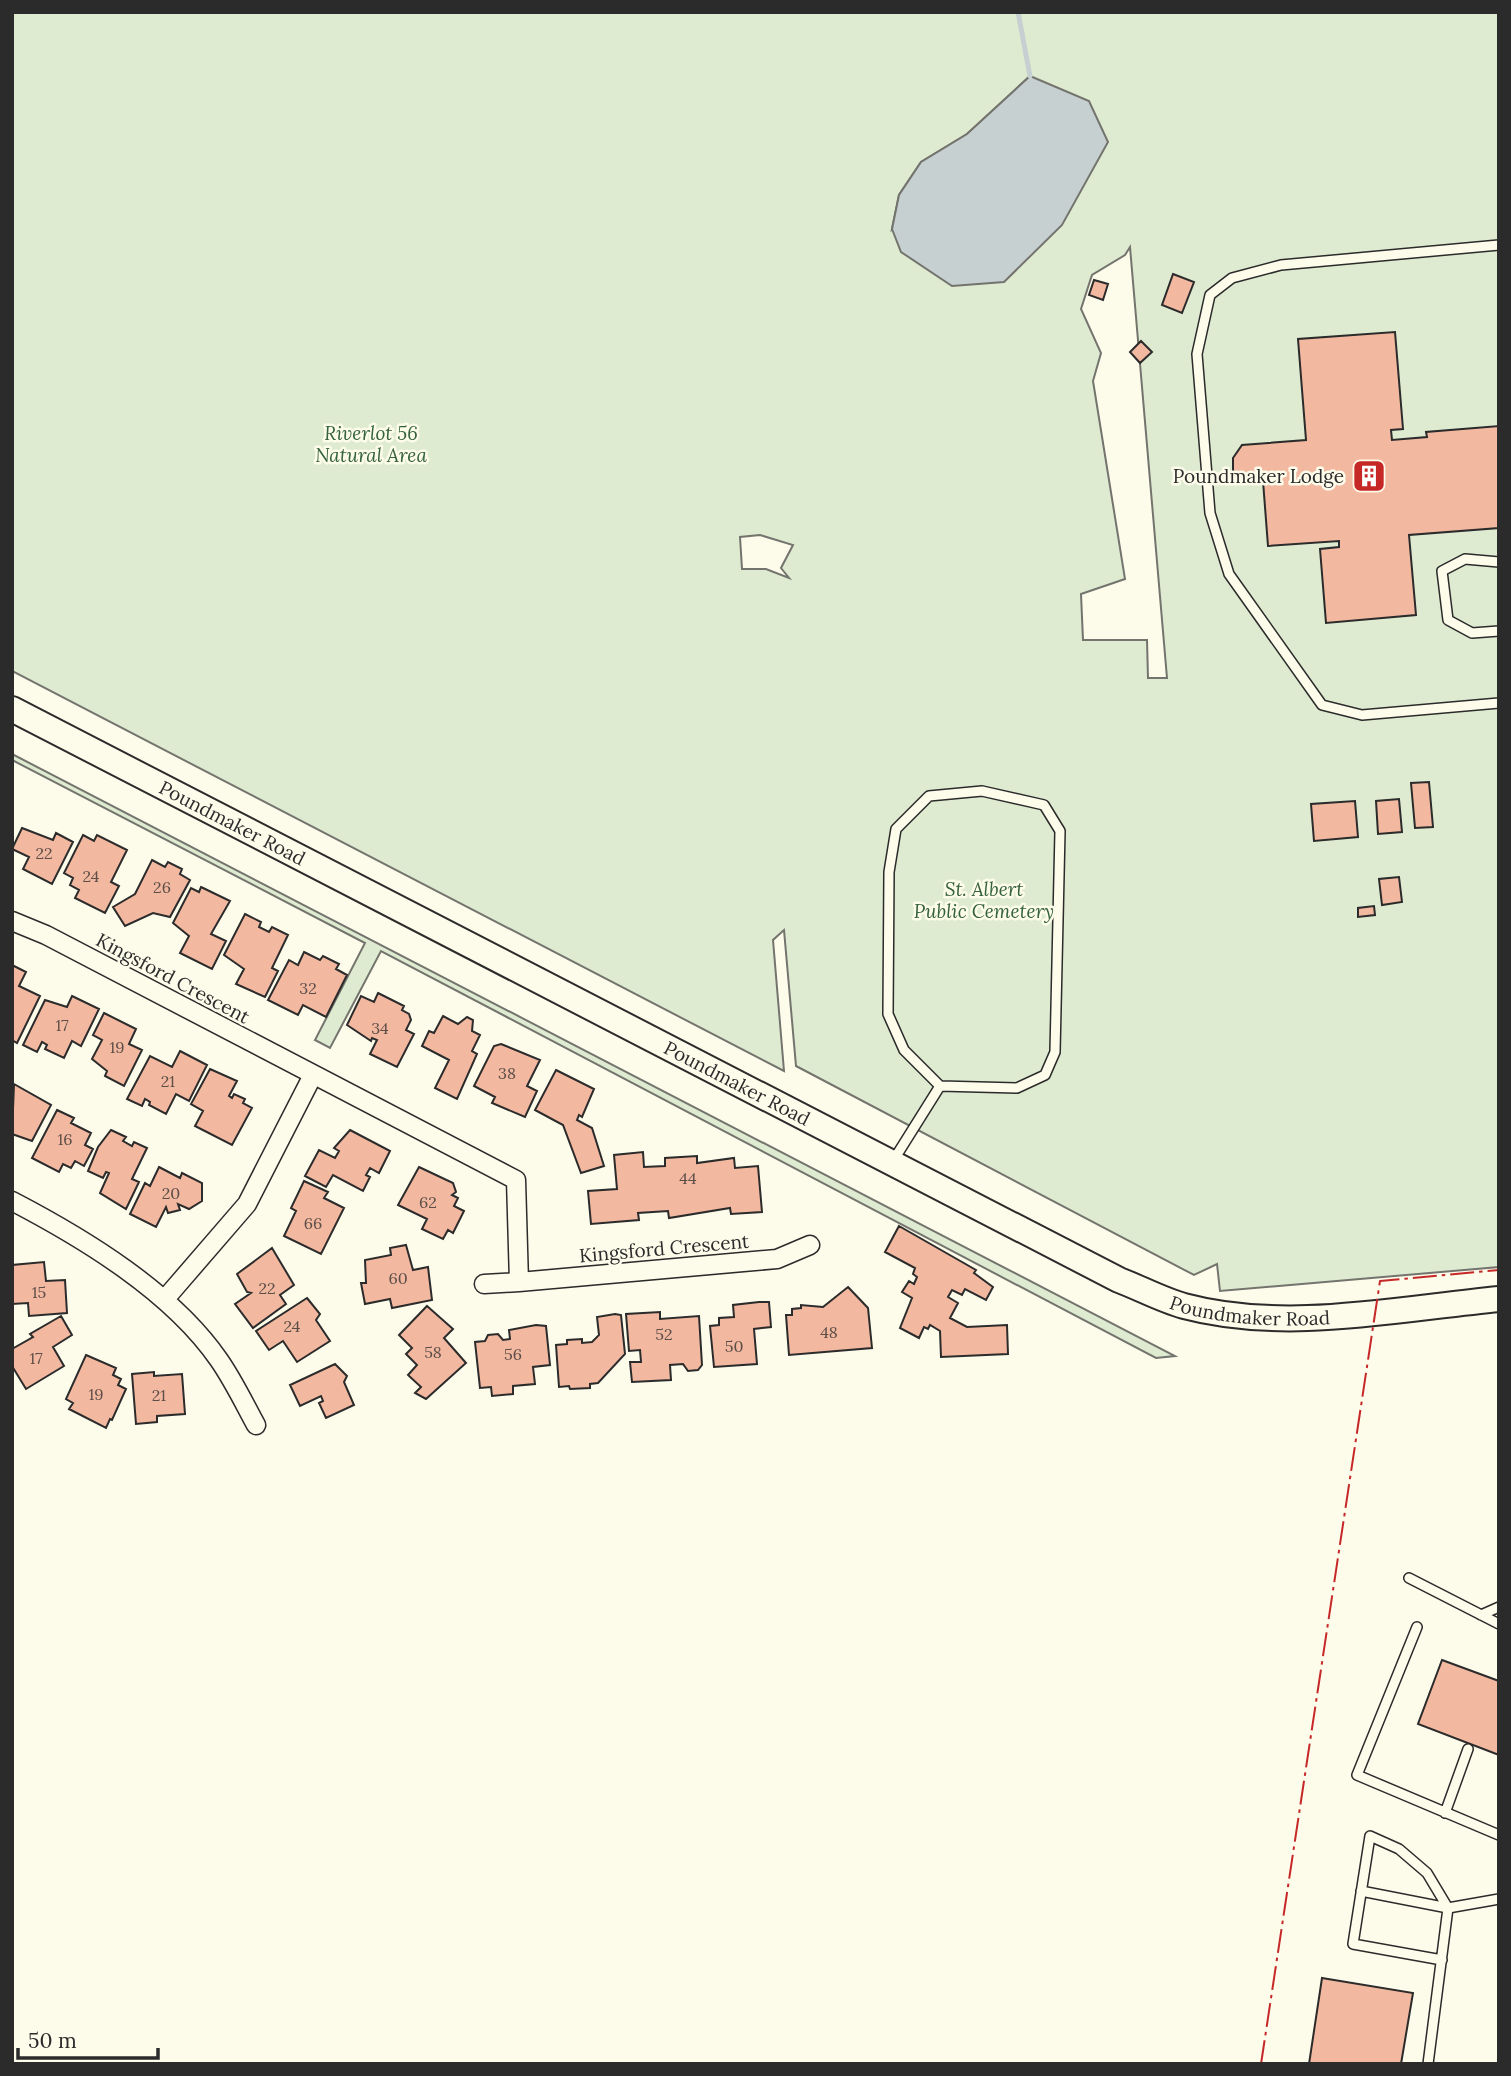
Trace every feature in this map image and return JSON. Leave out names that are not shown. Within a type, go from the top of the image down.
[{"type":"street","name":"Poundmaker Road","points":[[12,709],[893,1161],[1119,1280],[1182,1306],[1232,1315],[1298,1318],[1499,1299]]},
{"type":"street","name":"Kingsford Crescent","points":[[12,921],[58,941],[516,1180],[519,1282]]},
{"type":"street","points":[[165,1299],[247,1204],[313,1075]]},
{"type":"street","points":[[12,1201],[91,1245],[165,1299],[218,1359],[256,1425]]},
{"type":"street","name":"Kingsford Crescent","points":[[484,1284],[777,1259],[810,1245]]},
{"type":"lane","points":[[1499,245],[1281,265],[1232,278],[1210,295],[1197,354],[1210,513],[1229,574],[1322,705],[1362,715],[1499,703]]},
{"type":"lane","points":[[1499,562],[1465,559],[1442,571],[1448,620],[1472,633],[1499,631]]},
{"type":"lane","points":[[982,791],[1044,805],[1060,831],[1055,1052],[1045,1075],[1017,1088],[940,1086],[904,1050],[888,1014],[890,872],[895,829],[929,796],[982,791]]},
{"type":"lane","points":[[893,1161],[940,1086]]},
{"type":"lane","points":[[1409,1578],[1499,1624]]},
{"type":"lane","points":[[1481,1615],[1499,1607]]},
{"type":"lane","points":[[1417,1628],[1357,1775],[1499,1835]]},
{"type":"lane","points":[[1445,1813],[1468,1749]]},
{"type":"lane","points":[[1428,2064],[1442,1960],[1448,1908],[1427,1873],[1399,1849],[1370,1836],[1353,1944],[1442,1960]]},
{"type":"lane","points":[[1361,1891],[1448,1908],[1499,1899]]},
{"type":"green space","points":[[12,12],[1499,12],[1499,1267],[1220,1291],[1217,1264],[1194,1275],[796,1066],[784,930],[773,940],[784,1071],[12,671]],"holes":[[[1030,76],[892,229],[899,195],[921,162],[967,134]],[[1130,247],[1167,678],[1148,678],[1147,640],[1083,640],[1081,594],[1125,579],[1093,381],[1101,353],[1081,309],[1092,275],[1125,255]],[[760,535],[793,545],[781,568],[789,578],[766,569],[742,569],[740,537]]]},
{"type":"green space","points":[[12,754],[1175,1356],[1156,1358],[381,951],[330,1048],[315,1040],[365,943],[12,760]]},
{"type":"shaded area","points":[[1030,76],[1089,101],[1108,142],[1062,225],[1004,282],[952,286],[901,252],[892,229],[899,195],[921,162],[967,134]]},
{"type":"building","points":[[1173,274],[1194,282],[1182,313],[1162,305]]},
{"type":"building","points":[[1094,280],[1108,284],[1103,300],[1089,295]]},
{"type":"building","name":"Poundmaker Lodge","points":[[1395,332],[1403,429],[1391,430],[1392,440],[1427,437],[1426,432],[1499,426],[1499,528],[1409,535],[1416,615],[1326,623],[1320,549],[1339,547],[1339,541],[1268,546],[1263,481],[1246,483],[1233,471],[1233,458],[1242,445],[1306,440],[1298,339]]},
{"type":"building","points":[[1141,341],[1152,352],[1140,363],[1130,352]]},
{"type":"building","points":[[1429,782],[1433,827],[1415,828],[1411,783]]},
{"type":"building","points":[[1399,799],[1402,832],[1378,834],[1376,801]]},
{"type":"building","points":[[1355,801],[1358,837],[1314,841],[1311,804]]},
{"type":"building","points":[[22,828],[53,840],[56,833],[73,842],[52,884],[23,869],[29,857],[12,849]]},
{"type":"building","points":[[83,835],[94,841],[97,835],[127,850],[111,882],[119,886],[105,913],[75,898],[79,890],[70,885],[73,878],[64,873]]},
{"type":"building","points":[[152,860],[165,867],[168,862],[182,869],[180,874],[190,880],[170,917],[153,913],[125,926],[113,907],[135,894]]},
{"type":"building","points":[[1399,877],[1402,902],[1382,905],[1379,879]]},
{"type":"building","points":[[201,887],[230,901],[211,934],[226,941],[212,969],[180,953],[189,936],[173,923],[191,888],[199,892]]},
{"type":"building","points":[[1374,906],[1375,915],[1358,917],[1358,908]]},
{"type":"building","points":[[245,914],[261,922],[259,927],[269,932],[272,927],[288,935],[272,968],[278,971],[265,997],[236,984],[244,969],[224,955]]},
{"type":"building","points":[[304,952],[320,960],[323,956],[339,964],[336,969],[347,975],[326,1017],[303,1005],[298,1015],[268,1000],[289,960],[298,965]]},
{"type":"building","points":[[12,965],[26,972],[19,986],[40,996],[17,1043],[12,1040]]},
{"type":"building","points":[[378,993],[404,1006],[402,1010],[409,1014],[411,1020],[406,1030],[414,1034],[397,1067],[370,1054],[377,1040],[372,1038],[371,1041],[347,1025],[361,996],[374,1002]]},
{"type":"building","points":[[72,996],[99,1009],[81,1046],[72,1041],[64,1058],[45,1049],[47,1045],[42,1042],[37,1052],[23,1045],[45,1000],[67,1007]]},
{"type":"building","points":[[104,1013],[136,1029],[129,1044],[142,1050],[124,1086],[105,1076],[107,1071],[92,1059],[102,1040],[93,1035]]},
{"type":"building","points":[[443,1016],[458,1024],[467,1017],[473,1020],[472,1031],[480,1035],[472,1051],[477,1054],[457,1099],[435,1088],[449,1060],[422,1046],[429,1031],[434,1033]]},
{"type":"building","points":[[501,1044],[540,1060],[527,1086],[537,1091],[525,1117],[492,1103],[495,1097],[474,1086],[494,1046]]},
{"type":"building","points":[[180,1051],[207,1065],[189,1101],[176,1094],[166,1114],[149,1105],[150,1102],[145,1099],[142,1106],[127,1099],[150,1056],[172,1067]]},
{"type":"building","points":[[210,1069],[237,1081],[229,1096],[232,1098],[234,1094],[245,1099],[243,1103],[252,1108],[232,1145],[195,1126],[203,1111],[191,1104]]},
{"type":"building","points":[[556,1070],[594,1089],[582,1117],[579,1115],[577,1120],[592,1128],[604,1166],[581,1173],[563,1125],[535,1110]]},
{"type":"building","points":[[14,1084],[51,1105],[32,1141],[12,1134]]},
{"type":"building","points":[[57,1110],[74,1118],[71,1123],[91,1133],[85,1145],[93,1149],[84,1166],[75,1161],[71,1168],[63,1164],[59,1172],[32,1158]]},
{"type":"building","points":[[111,1130],[126,1137],[123,1141],[132,1146],[134,1142],[147,1148],[132,1179],[139,1182],[126,1209],[100,1193],[109,1173],[106,1172],[103,1178],[88,1171],[98,1147]]},
{"type":"building","points":[[350,1130],[390,1151],[379,1173],[370,1168],[366,1175],[370,1177],[363,1191],[333,1175],[326,1187],[305,1176],[319,1150],[335,1158],[339,1151],[334,1148]]},
{"type":"building","points":[[643,1152],[644,1167],[665,1166],[665,1158],[697,1156],[697,1163],[734,1158],[735,1168],[758,1166],[762,1212],[731,1214],[730,1208],[669,1218],[668,1211],[638,1213],[639,1220],[591,1224],[588,1191],[617,1189],[614,1155]]},
{"type":"building","points":[[159,1167],[180,1178],[182,1173],[202,1183],[202,1201],[189,1209],[178,1204],[180,1210],[168,1213],[166,1207],[156,1227],[130,1214],[145,1183],[150,1186]]},
{"type":"building","points":[[419,1167],[453,1183],[456,1192],[452,1195],[458,1198],[454,1206],[464,1211],[453,1233],[448,1230],[443,1239],[422,1229],[427,1219],[398,1205]]},
{"type":"building","points":[[304,1181],[328,1192],[324,1198],[344,1208],[321,1254],[284,1236],[296,1211],[291,1208]]},
{"type":"building","points":[[899,1226],[976,1270],[974,1273],[993,1287],[986,1300],[965,1289],[962,1295],[952,1290],[948,1297],[958,1303],[950,1318],[967,1327],[1007,1325],[1008,1354],[941,1357],[940,1331],[930,1325],[928,1329],[924,1327],[919,1338],[900,1328],[912,1298],[902,1292],[909,1281],[914,1284],[917,1277],[913,1274],[915,1268],[885,1252]]},
{"type":"building","points":[[406,1245],[413,1270],[428,1267],[432,1300],[392,1308],[390,1299],[365,1304],[361,1283],[366,1283],[365,1260],[391,1255],[390,1248]]},
{"type":"building","points":[[272,1248],[294,1285],[280,1295],[286,1304],[253,1328],[235,1304],[251,1293],[247,1292],[237,1274]]},
{"type":"building","points":[[44,1262],[46,1281],[65,1280],[67,1313],[29,1316],[28,1303],[12,1304],[12,1265]]},
{"type":"building","points":[[848,1287],[868,1308],[872,1348],[789,1355],[786,1315],[792,1315],[792,1309],[801,1308],[801,1305],[823,1307]]},
{"type":"building","points":[[307,1298],[320,1314],[316,1320],[330,1341],[297,1362],[283,1341],[269,1350],[256,1331]]},
{"type":"building","points":[[769,1302],[771,1327],[754,1329],[757,1364],[714,1367],[710,1326],[719,1325],[719,1318],[734,1317],[733,1305]]},
{"type":"building","points":[[427,1306],[453,1329],[444,1338],[466,1363],[426,1399],[415,1393],[421,1387],[408,1375],[417,1365],[406,1354],[412,1348],[399,1335]]},
{"type":"building","points":[[660,1312],[660,1319],[699,1316],[702,1365],[698,1370],[688,1371],[683,1364],[670,1365],[671,1380],[632,1382],[630,1362],[641,1362],[640,1350],[629,1351],[626,1314]]},
{"type":"building","points":[[621,1315],[625,1354],[598,1383],[590,1384],[590,1388],[559,1387],[556,1345],[567,1344],[567,1340],[582,1339],[582,1343],[592,1342],[599,1335],[597,1317]]},
{"type":"building","points":[[61,1316],[72,1335],[53,1347],[64,1366],[26,1389],[12,1366],[12,1349],[33,1337],[30,1334]]},
{"type":"building","points":[[546,1326],[550,1365],[533,1367],[535,1384],[513,1386],[513,1394],[492,1396],[491,1387],[480,1388],[475,1342],[485,1341],[488,1335],[498,1334],[503,1340],[510,1339],[509,1330]]},
{"type":"building","points":[[86,1355],[116,1368],[113,1375],[121,1379],[118,1385],[126,1389],[106,1428],[69,1409],[73,1403],[66,1399]]},
{"type":"building","points":[[335,1364],[347,1376],[344,1382],[354,1405],[326,1418],[319,1403],[323,1401],[321,1396],[300,1406],[290,1385]]},
{"type":"building","points":[[154,1372],[154,1376],[182,1374],[185,1414],[157,1416],[157,1422],[136,1424],[132,1374]]},
{"type":"building","points":[[1442,1660],[1499,1681],[1499,1755],[1418,1724]]},
{"type":"building","points":[[1322,1978],[1413,1993],[1401,2064],[1309,2064]]},
{"type":"waterway","points":[[1018,12],[1030,76]]},
{"type":"power","points":[[1261,2064],[1380,1281],[1499,1270]]},
{"type":"place","name":"Poundmaker Lodge","points":[[1369,476]]},
{"type":"park label","name":"Riverlot 56 Natural Area","points":[[371,444]]},
{"type":"park label","name":"St. Albert Public Cemetery","points":[[984,900]]}]
